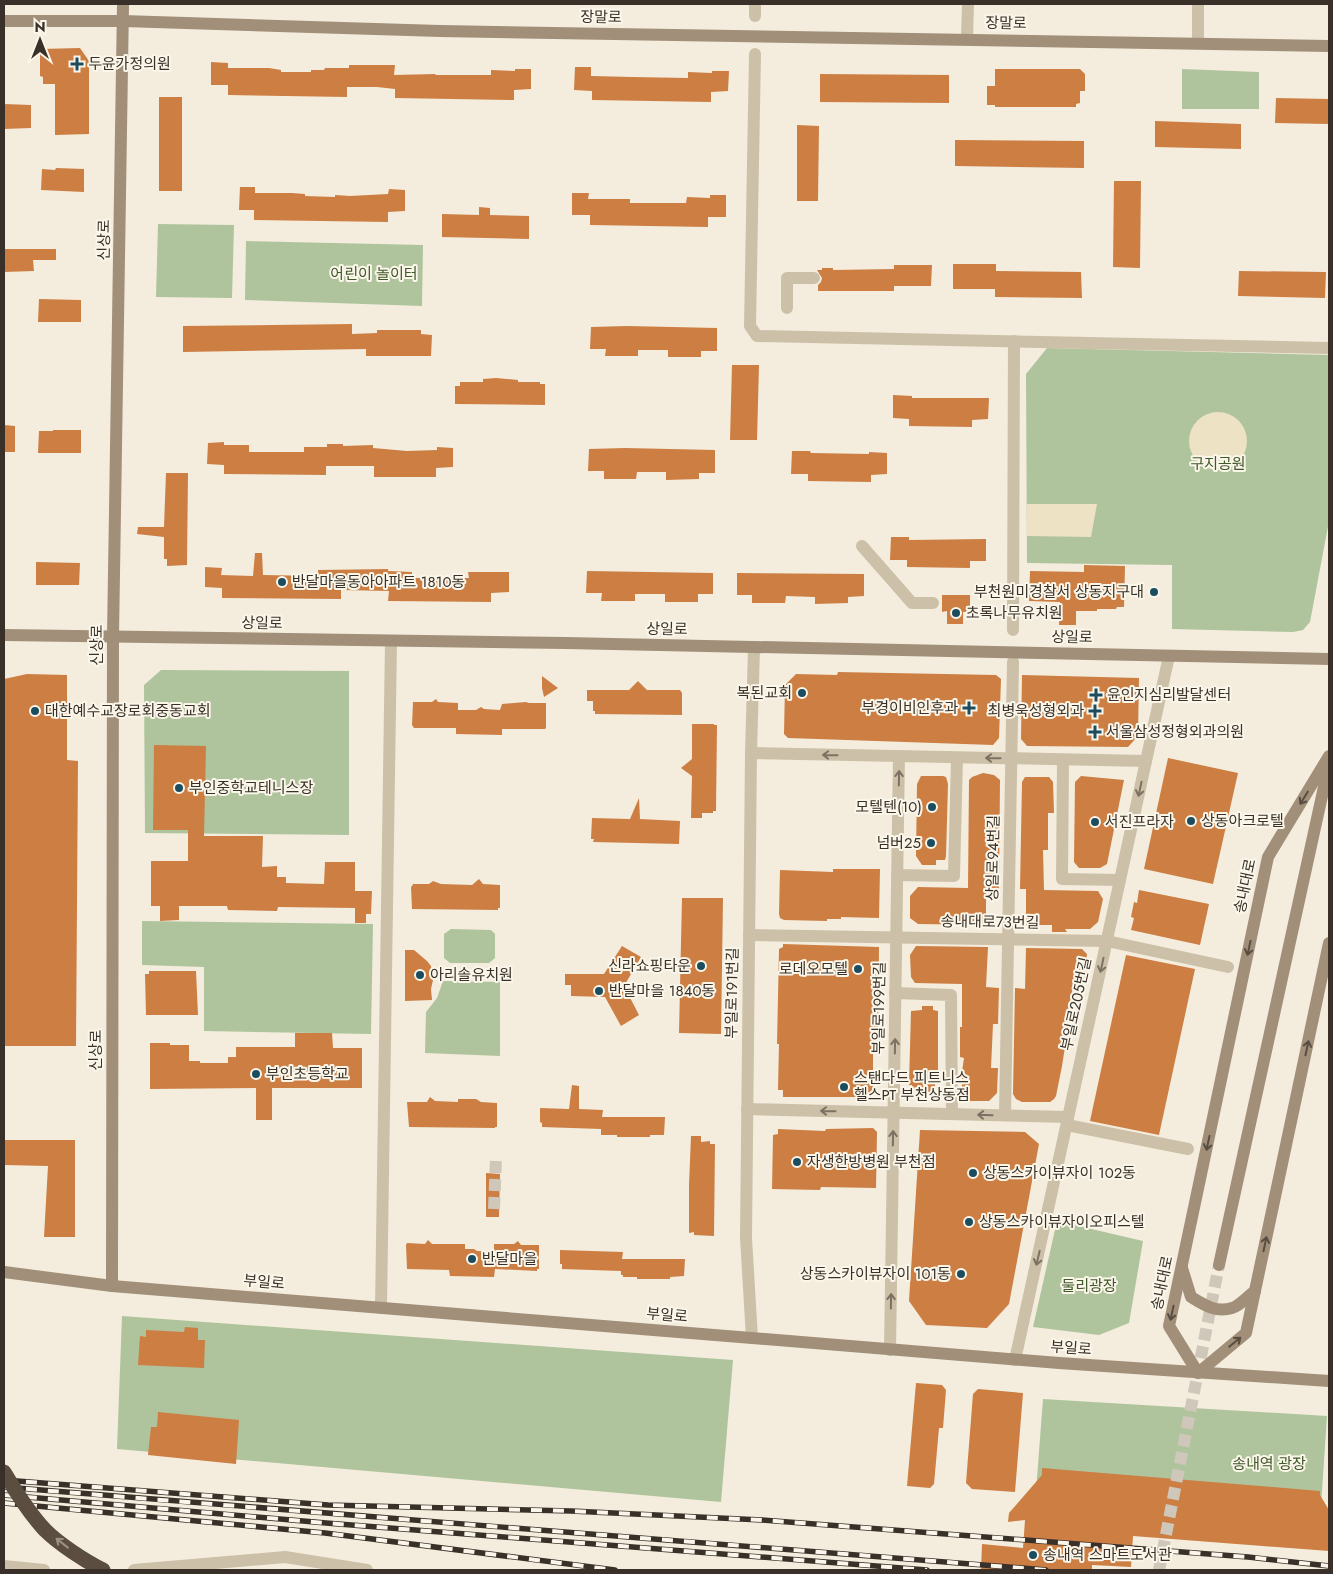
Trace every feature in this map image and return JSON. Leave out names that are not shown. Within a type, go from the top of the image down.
[{"type":"highway","points":[[4,1472],[14,1489],[46,1530],[84,1560],[103,1570]]},
{"type":"street","name":"신상로","points":[[112,1286],[114,637],[124,4]]},
{"type":"street","points":[[967,39],[968,4]]},
{"type":"street","points":[[1198,4],[1198,43]]},
{"type":"street","name":"장말로","points":[[4,21],[123,20],[440,31],[1329,46]]},
{"type":"street","points":[[754,54],[750,326],[757,336],[1329,348]]},
{"type":"street","points":[[787,308],[787,278],[814,278]]},
{"type":"street","points":[[1013,630],[1014,341]]},
{"type":"street","points":[[862,546],[912,603],[933,603]]},
{"type":"street","name":"상일로","points":[[4,635],[1329,658]]},
{"type":"street","points":[[381,1308],[391,641]]},
{"type":"street","name":"부일로191번길","points":[[752,1338],[746,1238],[751,754],[754,648]]},
{"type":"street","name":"부일로205번길","points":[[1015,1360],[1169,656]]},
{"type":"street","name":"상일로94번길","points":[[1005,1115],[1013,662]]},
{"type":"street","points":[[751,754],[1146,761]]},
{"type":"street","name":"부일로199번길","points":[[890,1350],[899,756]]},
{"type":"street","name":"송내대로","points":[[1198,1372],[1169,1326],[1268,857],[1329,756]]},
{"type":"street","points":[[897,875],[954,876],[957,758]]},
{"type":"street","points":[[1062,760],[1062,880],[1120,880]]},
{"type":"street","points":[[1219,1265],[1329,764]]},
{"type":"street","name":"송내대로73번길","points":[[749,935],[1107,941],[1228,967]]},
{"type":"street","points":[[1198,1372],[1246,1333],[1329,943]]},
{"type":"street","points":[[896,993],[951,995],[952,1114]]},
{"type":"street","points":[[747,1109],[1005,1115],[1068,1121],[1188,1149]]},
{"type":"street","points":[[1182,1266],[1191,1297],[1208,1308],[1233,1308],[1255,1291]]},
{"type":"street","name":"부일로","points":[[4,1272],[112,1286],[1015,1360],[1329,1381]]},
{"type":"street","points":[[134,1570],[285,1557],[367,1570]]},
{"type":"street","points":[[4,1566],[44,1570]]},
{"type":"green space","points":[[1182,69],[1259,72],[1259,109],[1182,109]]},
{"type":"green space","points":[[158,224],[234,225],[232,298],[156,297]]},
{"type":"green space","name":"어린이 놀이터","points":[[246,241],[423,245],[422,306],[245,300]]},
{"type":"green space","name":"구지공원","points":[[1047,348],[1329,355],[1329,521],[1310,622],[1303,630],[1293,632],[1172,629],[1172,565],[1027,563],[1026,374]]},
{"type":"green space","points":[[161,670],[349,671],[349,835],[145,833],[144,685]]},
{"type":"green space","points":[[142,921],[373,924],[371,1034],[204,1031],[204,967],[142,965]]},
{"type":"green space","points":[[451,929],[491,930],[495,934],[495,958],[489,963],[450,963],[444,958],[444,934]]},
{"type":"green space","points":[[443,981],[500,982],[500,1056],[425,1053],[426,1012],[437,998]]},
{"type":"green space","name":"둘리광장","points":[[1057,1221],[1143,1241],[1129,1323],[1099,1335],[1033,1327]]},
{"type":"green space","points":[[122,1316],[733,1360],[721,1502],[117,1449]]},
{"type":"green space","name":"송내역 광장","points":[[1043,1399],[1327,1416],[1321,1506],[1036,1491]]},
{"type":"shaded area","points":[[1212,412],[1224,412],[1239,420],[1247,435],[1247,447],[1239,462],[1224,470],[1212,470],[1197,462],[1189,447],[1189,435],[1197,420]]},
{"type":"shaded area","points":[[1027,504],[1097,504],[1091,537],[1027,536]]},
{"type":"building","points":[[80,48],[89,61],[89,134],[55,135],[55,84],[43,84],[43,77],[40,76],[40,49]]},
{"type":"building","points":[[211,62],[228,63],[228,68],[269,68],[281,70],[281,72],[311,72],[311,70],[324,70],[325,68],[349,68],[349,65],[395,65],[394,75],[491,75],[491,70],[515,71],[515,69],[531,69],[531,89],[514,90],[514,100],[395,98],[395,89],[377,87],[347,87],[347,97],[228,95],[228,85],[211,85]]},
{"type":"building","points":[[575,67],[591,67],[591,76],[688,78],[688,72],[712,73],[712,71],[729,71],[728,91],[711,92],[711,102],[592,100],[592,91],[574,90]]},
{"type":"building","points":[[995,69],[1080,69],[1085,74],[1085,91],[1080,91],[1080,103],[1076,104],[1076,107],[995,107],[995,105],[987,105],[987,86],[995,86]]},
{"type":"building","points":[[820,74],[949,75],[949,103],[820,102]]},
{"type":"building","points":[[159,97],[182,97],[182,191],[159,191]]},
{"type":"building","points":[[1276,98],[1329,99],[1329,124],[1275,123]]},
{"type":"building","points":[[4,104],[31,105],[31,128],[4,129]]},
{"type":"building","points":[[1155,121],[1241,124],[1241,149],[1155,147]]},
{"type":"building","points":[[797,125],[819,126],[818,201],[797,201]]},
{"type":"building","points":[[955,140],[1084,141],[1084,168],[955,166]]},
{"type":"building","points":[[56,168],[84,169],[84,192],[41,190],[42,169],[55,170]]},
{"type":"building","points":[[1114,181],[1141,181],[1140,268],[1113,267]]},
{"type":"building","points":[[240,187],[255,187],[255,193],[292,193],[305,194],[305,196],[335,197],[335,195],[388,194],[389,189],[405,190],[405,211],[388,212],[388,222],[254,220],[254,210],[239,210]]},
{"type":"building","points":[[572,193],[589,193],[588,199],[630,199],[630,203],[686,203],[687,197],[710,198],[710,195],[726,195],[726,217],[708,217],[708,227],[590,225],[590,215],[572,215]]},
{"type":"building","points":[[479,207],[490,208],[490,215],[529,216],[529,239],[442,237],[442,214],[479,215]]},
{"type":"building","points":[[4,249],[56,249],[56,260],[33,260],[34,271],[4,272]]},
{"type":"building","points":[[953,264],[996,264],[996,271],[1081,272],[1082,298],[995,297],[995,289],[953,289]]},
{"type":"building","points":[[894,265],[932,265],[931,286],[894,286],[894,291],[818,291],[818,285],[822,278],[817,270],[822,270],[822,268],[833,268],[833,270],[894,269]]},
{"type":"building","points":[[1239,271],[1326,272],[1325,298],[1238,296]]},
{"type":"building","points":[[39,299],[81,300],[81,322],[38,322]]},
{"type":"building","points":[[352,324],[352,334],[377,333],[377,330],[421,330],[421,334],[432,335],[431,356],[366,356],[366,349],[183,352],[183,326]]},
{"type":"building","points":[[591,327],[717,328],[717,351],[701,351],[701,357],[668,357],[668,350],[638,350],[638,356],[605,356],[606,349],[590,349]]},
{"type":"building","points":[[732,365],[759,365],[757,440],[730,440]]},
{"type":"building","points":[[496,378],[545,384],[545,405],[455,404],[455,386],[460,386],[460,382],[483,382],[483,379]]},
{"type":"building","points":[[893,395],[912,396],[912,398],[989,398],[988,419],[972,420],[972,427],[909,426],[909,419],[893,418]]},
{"type":"building","points":[[4,425],[15,426],[15,452],[4,452]]},
{"type":"building","points":[[81,430],[81,453],[38,453],[39,431]]},
{"type":"building","points":[[224,442],[224,445],[249,445],[249,452],[304,452],[304,447],[327,447],[327,444],[343,444],[343,446],[373,445],[373,448],[407,451],[437,450],[437,447],[453,448],[453,467],[436,468],[436,477],[374,477],[374,466],[326,466],[326,475],[224,474],[224,465],[207,464],[208,443]]},
{"type":"building","points":[[589,449],[715,450],[715,473],[699,473],[699,479],[666,480],[666,472],[637,472],[636,479],[604,479],[604,471],[588,471]]},
{"type":"building","points":[[792,451],[810,451],[811,453],[887,453],[887,474],[871,475],[871,482],[808,481],[808,474],[791,474]]},
{"type":"building","points":[[166,473],[188,473],[187,565],[167,566],[167,559],[164,559],[164,537],[137,534],[138,527],[164,527]]},
{"type":"building","points":[[891,537],[909,537],[909,540],[986,539],[986,561],[970,561],[970,568],[907,567],[907,560],[890,560]]},
{"type":"building","points":[[255,553],[262,553],[263,575],[318,576],[318,570],[388,569],[388,571],[412,572],[412,578],[469,578],[468,572],[509,572],[509,592],[491,593],[491,602],[388,601],[389,591],[341,590],[341,599],[222,598],[222,588],[205,587],[205,567],[222,568],[221,575],[253,576]]},
{"type":"building","points":[[36,562],[80,563],[79,585],[36,585]]},
{"type":"building","points":[[1084,565],[1125,566],[1124,607],[1097,609],[1097,611],[1076,611],[1076,625],[1059,625],[1060,602],[1029,601],[1030,571],[1084,572]]},
{"type":"building","points":[[587,571],[713,573],[713,594],[698,594],[698,602],[665,602],[665,594],[635,594],[635,601],[601,601],[602,593],[586,593]]},
{"type":"building","points":[[737,573],[864,574],[864,596],[848,597],[848,603],[815,604],[815,597],[786,596],[785,603],[752,603],[752,595],[737,595]]},
{"type":"building","points":[[942,595],[970,595],[970,612],[963,612],[963,624],[947,624],[947,611],[942,612]]},
{"type":"building","points":[[838,672],[996,675],[1001,679],[999,738],[993,745],[788,738],[784,734],[785,685],[796,674],[837,675]]},
{"type":"building","points":[[27,674],[67,675],[67,760],[78,761],[76,1046],[4,1046],[4,679]]},
{"type":"building","points":[[1022,675],[1139,678],[1138,736],[1128,747],[1027,746],[1021,739]]},
{"type":"building","points":[[542,676],[558,688],[544,697],[542,688]]},
{"type":"building","points":[[638,681],[647,690],[680,690],[682,693],[682,715],[595,714],[595,711],[593,711],[593,701],[587,701],[587,690],[629,690]]},
{"type":"building","points":[[436,699],[438,702],[458,703],[458,710],[476,710],[481,707],[484,709],[500,710],[502,704],[546,703],[546,728],[502,729],[502,735],[456,734],[456,728],[414,728],[412,725],[413,702],[432,702]]},
{"type":"building","points":[[692,724],[717,725],[716,811],[713,811],[713,813],[702,813],[702,818],[691,818],[692,776],[681,768],[692,759]]},
{"type":"building","points":[[154,745],[206,746],[204,836],[263,836],[262,867],[277,866],[277,877],[286,877],[286,883],[324,884],[325,862],[355,862],[355,891],[372,891],[371,914],[366,914],[366,923],[355,923],[355,908],[278,907],[277,911],[228,910],[227,906],[179,906],[179,920],[160,921],[160,906],[151,906],[151,861],[188,861],[188,830],[153,830]]},
{"type":"building","name":"상동아크로텔","points":[[1168,758],[1238,773],[1213,884],[1144,869]]},
{"type":"building","points":[[983,773],[994,775],[1000,780],[999,888],[986,888],[986,925],[918,924],[910,918],[910,896],[918,887],[968,888],[969,780]]},
{"type":"building","points":[[921,776],[943,776],[946,777],[948,784],[946,856],[945,860],[936,860],[936,865],[922,865],[916,856],[917,784]]},
{"type":"building","name":"서진프라자","points":[[1081,776],[1124,780],[1107,864],[1100,868],[1079,868],[1074,862],[1075,782]]},
{"type":"building","points":[[1025,777],[1049,777],[1053,782],[1054,813],[1048,813],[1048,850],[1043,850],[1044,890],[1098,891],[1103,899],[1098,922],[1090,929],[1065,929],[1067,932],[1052,932],[1052,925],[1026,925],[1026,889],[1020,889],[1022,782]]},
{"type":"building","points":[[639,798],[640,819],[680,821],[679,844],[593,842],[594,839],[591,839],[592,818],[630,819]]},
{"type":"building","points":[[833,869],[880,869],[879,918],[841,917],[841,919],[827,919],[827,921],[784,920],[780,918],[780,870],[833,872]]},
{"type":"building","points":[[479,879],[483,884],[500,885],[500,908],[498,910],[412,909],[411,887],[413,884],[429,884],[433,881],[441,884],[472,885]]},
{"type":"building","points":[[1139,890],[1209,904],[1200,945],[1131,930],[1134,918],[1131,917],[1134,902],[1137,903]]},
{"type":"building","name":"신라쇼핑타운","points":[[682,898],[723,898],[721,1034],[679,1033]]},
{"type":"building","points":[[783,944],[879,947],[878,1046],[873,1046],[873,1097],[783,1097],[783,1090],[778,1090],[779,949],[783,947]]},
{"type":"building","name":"반달마을 1840동","points":[[622,946],[641,957],[624,986],[639,1015],[621,1026],[605,997],[571,996],[571,985],[565,985],[565,974],[604,974]]},
{"type":"building","points":[[916,946],[988,947],[986,987],[999,988],[998,1024],[993,1024],[991,1068],[998,1068],[997,1093],[989,1101],[970,1101],[962,1094],[964,1058],[960,1057],[960,1027],[962,1027],[962,984],[915,983],[911,977],[910,955]]},
{"type":"building","points":[[1026,948],[1082,949],[1087,954],[1083,987],[1073,987],[1063,1034],[1067,1034],[1056,1096],[1050,1102],[1022,1102],[1016,1099],[1013,1094],[1015,988],[1025,989]]},
{"type":"building","points":[[405,950],[414,950],[431,966],[433,980],[431,989],[432,1000],[405,1001]]},
{"type":"building","points":[[1126,955],[1195,969],[1159,1135],[1090,1121]]},
{"type":"building","points":[[149,971],[196,971],[198,1015],[146,1015],[145,974],[149,974]]},
{"type":"building","points":[[922,1006],[933,1006],[933,1010],[938,1011],[938,1080],[935,1080],[935,1092],[912,1092],[912,1085],[909,1085],[911,1011],[922,1010]]},
{"type":"building","name":"부인초등학교","points":[[295,1033],[332,1033],[333,1048],[362,1048],[362,1088],[272,1088],[272,1120],[256,1120],[256,1088],[150,1089],[150,1043],[189,1045],[189,1061],[228,1063],[228,1057],[236,1057],[236,1047],[295,1047]]},
{"type":"building","points":[[572,1085],[579,1086],[579,1109],[603,1110],[602,1117],[665,1117],[664,1135],[617,1137],[617,1135],[601,1135],[601,1129],[542,1127],[540,1108],[569,1109]]},
{"type":"building","points":[[430,1097],[435,1101],[458,1102],[458,1099],[476,1099],[481,1102],[497,1103],[497,1127],[409,1127],[407,1102],[427,1102]]},
{"type":"building","points":[[873,1128],[877,1132],[876,1188],[821,1187],[820,1190],[772,1189],[773,1135],[778,1134],[778,1129],[825,1131],[826,1129]]},
{"type":"building","name":"상동스카이뷰자이오피스텔","points":[[920,1130],[1025,1132],[1039,1144],[1009,1304],[987,1328],[926,1325],[909,1301]]},
{"type":"building","points":[[691,1136],[701,1136],[701,1142],[710,1141],[710,1144],[715,1144],[714,1236],[694,1235],[694,1232],[689,1233]]},
{"type":"building","points":[[4,1140],[75,1140],[75,1237],[44,1237],[48,1166],[4,1165]]},
{"type":"building","points":[[486,1173],[500,1174],[499,1217],[486,1217]]},
{"type":"building","name":"반달마을","points":[[428,1240],[432,1244],[465,1244],[465,1249],[494,1252],[494,1244],[514,1244],[518,1241],[521,1245],[539,1245],[539,1269],[537,1271],[495,1269],[494,1277],[450,1276],[449,1270],[407,1269],[407,1243],[425,1244]]},
{"type":"building","points":[[560,1250],[623,1252],[622,1259],[685,1259],[684,1276],[670,1277],[670,1279],[637,1279],[637,1277],[623,1277],[621,1271],[562,1269]]},
{"type":"building","points":[[185,1327],[198,1328],[198,1340],[205,1340],[204,1368],[138,1365],[140,1336],[146,1337],[146,1330],[184,1332]]},
{"type":"building","points":[[916,1383],[942,1385],[946,1390],[943,1428],[939,1428],[934,1484],[930,1488],[907,1486]]},
{"type":"building","points":[[978,1389],[1023,1393],[1015,1492],[972,1489],[966,1483],[973,1394]]},
{"type":"building","points":[[158,1412],[239,1420],[236,1464],[148,1455],[151,1427],[157,1427]]},
{"type":"building","points":[[1042,1468],[1320,1491],[1320,1495],[1329,1510],[1329,1551],[1133,1536],[1131,1567],[1092,1565],[1092,1570],[981,1570],[982,1544],[1023,1548],[1025,1520],[1008,1522],[1009,1513],[1042,1475]]},
{"type":"tunnel","points":[[494,1209],[496,1159]]},
{"type":"tunnel","points":[[1159,1570],[1219,1265]]},
{"type":"railway","points":[[4,1480],[328,1505],[571,1511],[762,1520],[1248,1557],[1329,1566]]},
{"type":"railway","points":[[4,1487],[1046,1570]]},
{"type":"railway","points":[[4,1495],[326,1523],[927,1570]]},
{"type":"railway","points":[[4,1503],[325,1533],[615,1570]]},
{"type":"place","name":"두윤가정의원","points":[[77,64]]},
{"type":"place","name":"반달마을동아아파트 1810동","points":[[282,582]]},
{"type":"place","name":"부천원미경찰서 상동지구대","points":[[1154,592]]},
{"type":"place","name":"초록나무유치원","points":[[956,613]]},
{"type":"place","name":"복된교회","points":[[802,693]]},
{"type":"place","name":"윤인지심리발달센터","points":[[1096,695]]},
{"type":"place","name":"부경이비인후과","points":[[969,708]]},
{"type":"place","name":"대한예수교장로회중동교회","points":[[35,711]]},
{"type":"place","name":"최병욱성형외과","points":[[1095,711]]},
{"type":"place","name":"서울삼성정형외과의원","points":[[1095,732]]},
{"type":"place","name":"부인중학교테니스장","points":[[179,788]]},
{"type":"place","name":"모텔텐(10)","points":[[932,807]]},
{"type":"place","name":"상동아크로텔","points":[[1191,821]]},
{"type":"place","name":"서진프라자","points":[[1095,822]]},
{"type":"place","name":"넘버25","points":[[931,843]]},
{"type":"place","name":"신라쇼핑타운","points":[[701,966]]},
{"type":"place","name":"로데오모텔","points":[[858,969]]},
{"type":"place","name":"아리솔유치원","points":[[420,975]]},
{"type":"place","name":"반달마을 1840동","points":[[599,991]]},
{"type":"place","name":"부인초등학교","points":[[256,1074]]},
{"type":"place","name":"스탠다드 피트니스 헬스PT 부천상동점","points":[[844,1087]]},
{"type":"place","name":"자생한방병원 부천점","points":[[797,1162]]},
{"type":"place","name":"상동스카이뷰자이 102동","points":[[973,1173]]},
{"type":"place","name":"상동스카이뷰자이오피스텔","points":[[969,1222]]},
{"type":"place","name":"반달마을","points":[[472,1259]]},
{"type":"place","name":"상동스카이뷰자이 101동","points":[[961,1274]]},
{"type":"place","name":"송내역 스마트도서관","points":[[1033,1555]]}]
